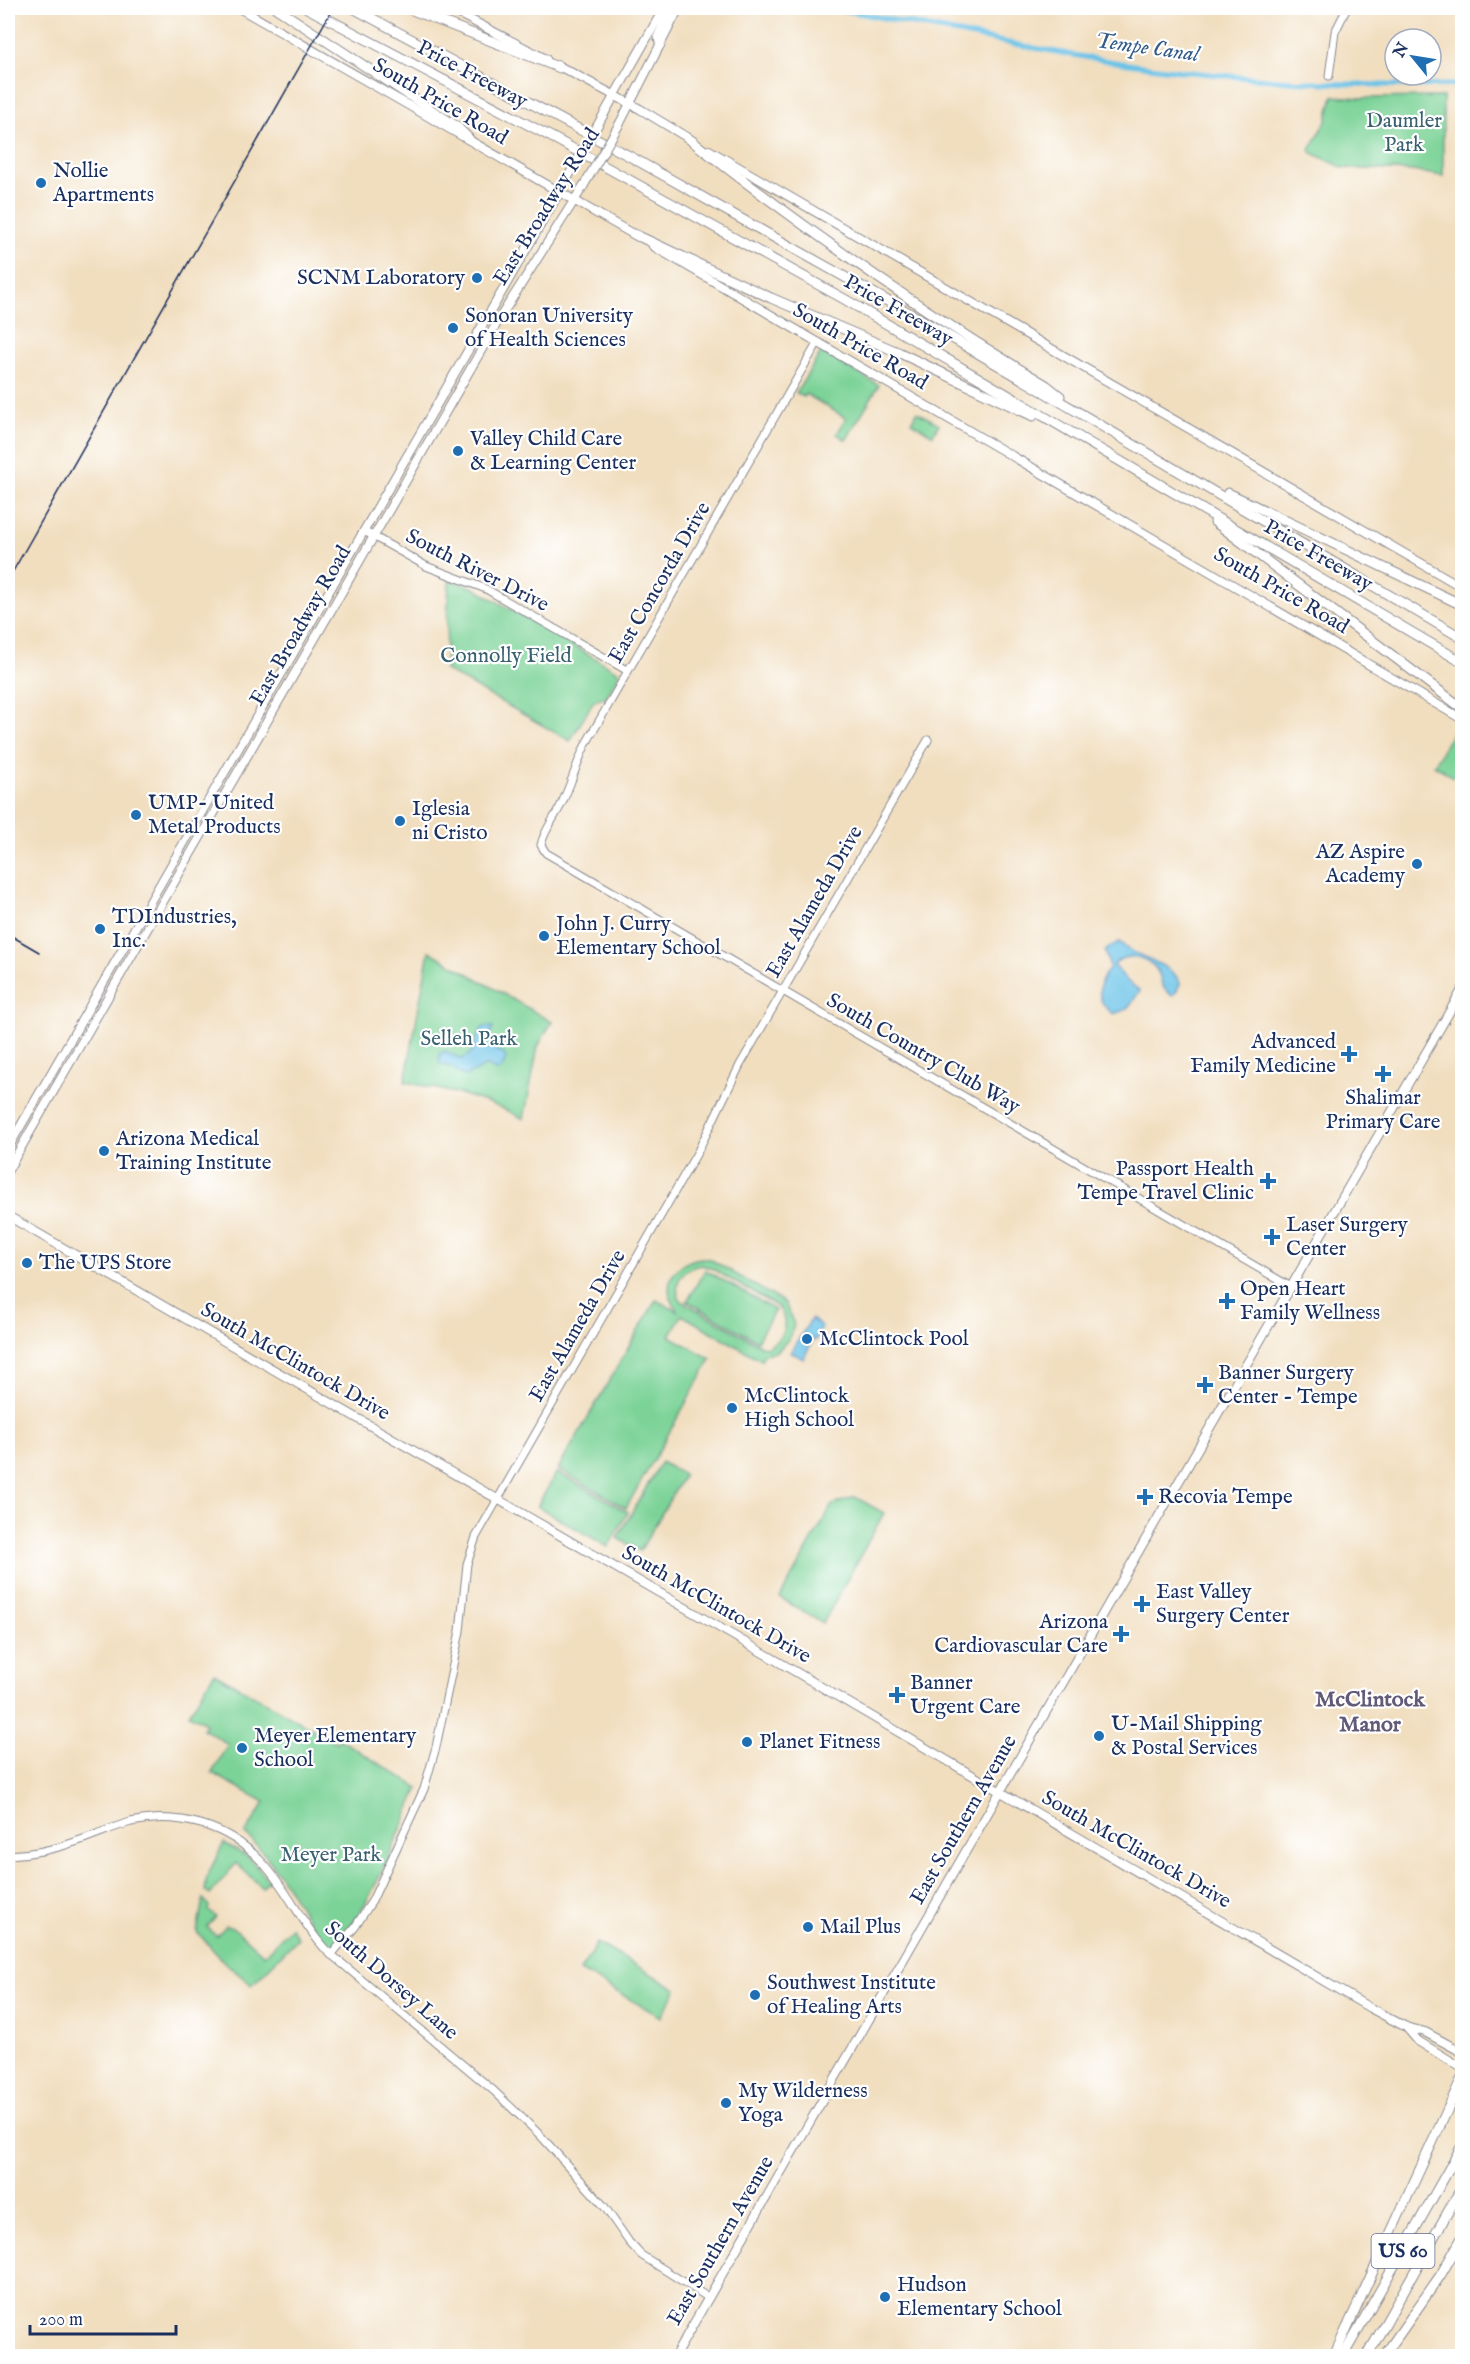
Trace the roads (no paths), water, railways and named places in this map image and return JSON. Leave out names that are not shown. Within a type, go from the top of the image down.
[{"type":"highway","points":[[276,8],[456,126],[468,139]]},
{"type":"highway","name":"Price Freeway","points":[[307,8],[559,141],[805,278],[1462,662]]},
{"type":"highway","name":"Price Freeway","points":[[353,8],[652,168],[926,322],[1462,638]]},
{"type":"highway","points":[[407,8],[560,68]]},
{"type":"highway","points":[[688,138],[919,305],[968,339],[1046,385],[1088,418]]},
{"type":"highway","points":[[634,234],[789,306],[910,357],[1076,436]]},
{"type":"highway","points":[[1185,474],[1462,605]]},
{"type":"highway","points":[[1182,498],[1462,708]]},
{"type":"highway","points":[[1426,616],[1462,632]]},
{"type":"highway","points":[[1334,2356],[1462,2079]]},
{"type":"highway","name":"US 60","points":[[1343,2356],[1462,2146]]},
{"type":"highway","name":"US 60","points":[[1367,2356],[1462,2187]]},
{"type":"highway","points":[[1384,2356],[1440,2276],[1462,2238]]},
{"type":"main road","name":"South Price Road","points":[[239,8],[634,234],[677,262],[818,342],[1462,719]]},
{"type":"main road","points":[[448,8],[630,104],[1462,587]]},
{"type":"main road","name":"East Broadway Road","points":[[8,1148],[664,8]]},
{"type":"main road","points":[[660,45],[658,36],[671,8]]},
{"type":"main road","points":[[660,45],[679,8]]},
{"type":"main road","name":"East Broadway Road","points":[[8,1170],[501,316],[584,185],[620,123],[660,45]]},
{"type":"main road","points":[[492,310],[501,316]]},
{"type":"main road","points":[[456,372],[465,378]]},
{"type":"main road","name":"East Southern Avenue","points":[[675,2356],[1462,990]]},
{"type":"main road","points":[[58,1060],[69,1062]]},
{"type":"main road","points":[[42,1109],[39,1104],[43,1087]]},
{"type":"main road","name":"South McClintock Drive","points":[[8,1216],[1406,2027],[1425,2032],[1462,2052]]},
{"type":"main road","name":"South McClintock Drive","points":[[1406,2027],[1418,2041],[1462,2068]]},
{"type":"street","points":[[1329,76],[1336,29],[1347,8]]},
{"type":"street","name":"East Concorda Drive","points":[[541,845],[543,836],[561,806],[579,758],[818,342]]},
{"type":"street","name":"South River Drive","points":[[364,531],[426,566],[486,589],[628,671]]},
{"type":"street","name":"East Alameda Drive","points":[[331,1955],[355,1927],[372,1901],[424,1789],[436,1747],[460,1631],[469,1558],[474,1541],[698,1151],[740,1065],[928,740]]},
{"type":"street","name":"South Country Club Way","points":[[541,845],[546,853],[1292,1287]]},
{"type":"street","name":"South Dorsey Lane","points":[[8,1855],[34,1853],[62,1846],[123,1824],[147,1819],[179,1819],[205,1824],[236,1840],[263,1862],[277,1879],[309,1930],[331,1955],[494,2091],[540,2135],[604,2206],[641,2256],[709,2298]]},
{"type":"water","points":[[1119,942],[1172,972],[1180,984],[1175,994],[1171,995],[1164,988],[1153,965],[1136,957],[1124,958],[1114,965],[1127,981],[1140,991],[1127,1009],[1114,1014],[1108,1009],[1103,1004],[1100,992],[1102,980],[1110,968],[1105,952]]},
{"type":"water","points":[[484,1027],[493,1027],[489,1046],[504,1054],[506,1058],[503,1067],[497,1071],[487,1065],[466,1076],[454,1068],[439,1063],[440,1054],[445,1051],[461,1059],[467,1057]]},
{"type":"water","name":"McClintock Pool","points":[[811,1319],[822,1326],[803,1359],[791,1352]]},
{"type":"waterway","name":"Tempe Canal","points":[[832,8],[1055,52],[1190,72],[1326,83],[1462,85]]},
{"type":"railway","points":[[8,580],[333,8]]},
{"type":"railway","points":[[8,934],[39,952]]},
{"type":"place","name":"Nollie Apartments","points":[[41,183]]},
{"type":"place","name":"SCNM Laboratory","points":[[477,278]]},
{"type":"place","name":"Sonoran University of Health Sciences","points":[[453,328]]},
{"type":"place","name":"Valley Child Care & Learning Center","points":[[458,451]]},
{"type":"place","name":"UMP- United Metal Products","points":[[136,815]]},
{"type":"place","name":"Iglesia ni Cristo","points":[[400,821]]},
{"type":"place","name":"AZ Aspire Academy","points":[[1417,864]]},
{"type":"place","name":"TDIndustries, Inc.","points":[[100,929]]},
{"type":"place","name":"John J. Curry Elementary School","points":[[544,936]]},
{"type":"place","name":"Advanced Family Medicine","points":[[1349,1054]]},
{"type":"place","name":"Shalimar Primary Care","points":[[1383,1074]]},
{"type":"place","name":"Arizona Medical Training Institute","points":[[104,1151]]},
{"type":"place","name":"Passport Health Tempe Travel Clinic","points":[[1268,1181]]},
{"type":"place","name":"Laser Surgery Center","points":[[1272,1237]]},
{"type":"place","name":"The UPS Store","points":[[27,1263]]},
{"type":"place","name":"Open Heart Family Wellness","points":[[1227,1301]]},
{"type":"place","name":"McClintock Pool","points":[[807,1339]]},
{"type":"place","name":"Banner Surgery Center - Tempe","points":[[1205,1385]]},
{"type":"place","name":"McClintock High School","points":[[732,1408]]},
{"type":"place","name":"Recovia Tempe","points":[[1145,1497]]},
{"type":"place","name":"East Valley Surgery Center","points":[[1142,1604]]},
{"type":"place","name":"Arizona Cardiovascular Care","points":[[1121,1634]]},
{"type":"place","name":"Banner Urgent Care","points":[[897,1695]]},
{"type":"place","name":"U-Mail Shipping & Postal Services","points":[[1099,1736]]},
{"type":"place","name":"Planet Fitness","points":[[747,1742]]},
{"type":"place","name":"Meyer Elementary School","points":[[242,1748]]},
{"type":"place","name":"Mail Plus","points":[[808,1927]]},
{"type":"place","name":"Southwest Institute of Healing Arts","points":[[755,1995]]},
{"type":"place","name":"My Wilderness Yoga","points":[[726,2103]]},
{"type":"place","name":"Hudson Elementary School","points":[[885,2297]]},
{"type":"district","name":"McClintock Manor","points":[[1370,1712]]},
{"type":"park label","name":"Daumler Park","points":[[1404,133]]},
{"type":"park label","name":"Connolly Field","points":[[506,656]]},
{"type":"park label","name":"Selleh Park","points":[[469,1039]]},
{"type":"park label","name":"Meyer Park","points":[[331,1855]]}]
